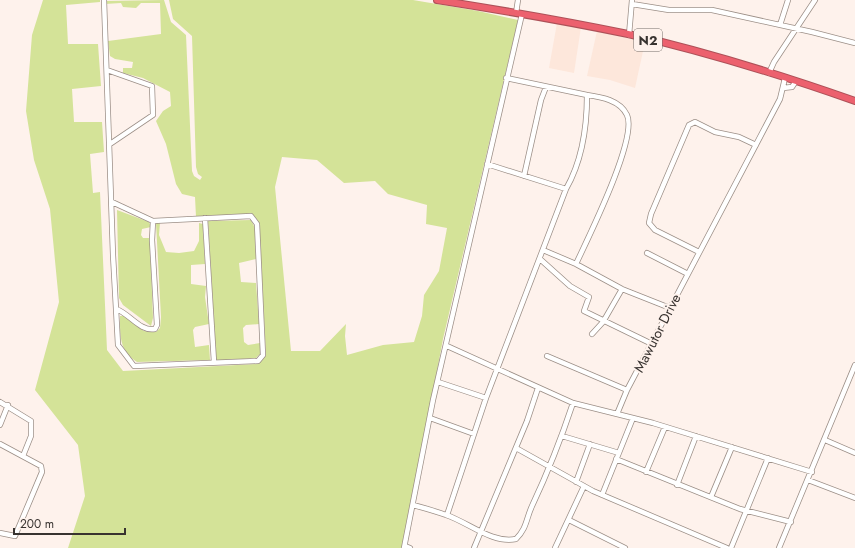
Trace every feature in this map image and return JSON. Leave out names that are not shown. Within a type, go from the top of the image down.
[{"type":"highway","name":"N2","points":[[437,0],[464,2],[629,35],[769,73],[855,101]]},
{"type":"street","points":[[104,0],[116,309],[118,345],[134,366],[258,361],[263,355],[257,224],[251,216],[153,221],[112,202]]},
{"type":"street","points":[[410,548],[404,547],[430,418],[506,78],[519,13],[518,0]]},
{"type":"street","points":[[780,25],[788,0]]},
{"type":"street","points":[[769,73],[774,62],[815,0]]},
{"type":"street","points":[[629,35],[632,2],[669,10],[712,10],[855,43]]},
{"type":"street","points":[[107,70],[152,86],[153,115],[110,144]]},
{"type":"street","points":[[506,78],[606,98],[623,109],[627,115],[630,124],[622,159],[576,264]]},
{"type":"street","name":"Mawutor Drive","points":[[617,414],[627,390],[699,252],[731,195],[780,99],[786,78]]},
{"type":"street","points":[[783,88],[792,87],[796,81]]},
{"type":"street","points":[[524,176],[541,100],[546,87]]},
{"type":"street","points":[[447,515],[486,398],[574,171],[583,142],[587,113],[587,95]]},
{"type":"street","points":[[699,252],[655,230],[649,223],[651,214],[689,125],[695,122],[715,132],[739,137],[756,145]]},
{"type":"street","points":[[487,164],[566,189]]},
{"type":"street","points":[[205,218],[214,362]]},
{"type":"street","points":[[116,309],[123,311],[145,329],[155,329],[157,325],[152,240],[153,221]]},
{"type":"street","points":[[543,250],[576,264],[622,289],[670,308]]},
{"type":"street","points":[[647,253],[688,274]]},
{"type":"street","points":[[540,259],[570,286],[589,297],[584,311],[603,322],[652,344]]},
{"type":"street","points":[[592,334],[603,322],[622,289]]},
{"type":"street","points":[[447,346],[573,403],[696,436],[812,472]]},
{"type":"street","points":[[547,356],[627,390]]},
{"type":"street","points":[[779,548],[812,472],[855,365]]},
{"type":"street","points":[[438,382],[486,398]]},
{"type":"street","points":[[474,548],[516,448],[538,388]]},
{"type":"street","points":[[0,402],[31,422],[31,436],[23,456]]},
{"type":"street","points":[[413,504],[447,515],[481,532],[499,538],[516,539],[527,524],[531,508],[550,469],[573,403]]},
{"type":"street","points":[[0,425],[8,406]]},
{"type":"street","points":[[430,418],[474,434]]},
{"type":"street","points":[[602,495],[633,418]]},
{"type":"street","points":[[646,472],[664,427]]},
{"type":"street","points":[[562,436],[619,453]]},
{"type":"street","points":[[677,484],[696,436]]},
{"type":"street","points":[[825,440],[855,453]]},
{"type":"street","points":[[0,444],[41,466],[42,472],[15,536],[0,533]]},
{"type":"street","points":[[576,482],[590,444]]},
{"type":"street","points":[[711,497],[732,447]]},
{"type":"street","points":[[516,448],[550,469],[602,495],[727,548]]},
{"type":"street","points":[[731,548],[768,458]]},
{"type":"street","points":[[616,459],[740,509],[791,522]]},
{"type":"street","points":[[808,480],[855,498]]},
{"type":"street","points":[[555,548],[584,486]]},
{"type":"street","points":[[569,520],[625,548]]},
{"type":"shaded area","points":[[557,23],[581,27],[574,73],[549,68]]},
{"type":"shaded area","points":[[597,31],[645,42],[635,88],[610,80],[587,76]]},
{"type":"green space","points":[[43,0],[100,0],[100,2],[66,5],[68,44],[98,44],[101,86],[72,89],[74,122],[102,122],[104,152],[90,154],[93,193],[100,192],[107,350],[123,371],[258,364],[266,355],[259,225],[255,217],[248,214],[196,217],[195,197],[182,194],[176,184],[166,144],[156,121],[163,111],[171,106],[170,92],[143,78],[123,73],[123,68],[132,68],[133,62],[115,59],[110,56],[108,41],[161,34],[160,3],[141,3],[136,8],[123,7],[121,3],[105,4],[105,1],[164,0],[171,22],[186,35],[192,171],[194,176],[200,180],[202,177],[198,174],[196,167],[192,36],[173,19],[169,0],[413,0],[478,11],[518,20],[443,339],[404,548],[68,548],[85,496],[78,445],[35,390],[59,302],[50,209],[34,160],[26,111],[32,35]],"holes":[[[282,157],[317,160],[344,183],[375,181],[388,194],[427,205],[426,224],[447,228],[439,271],[424,295],[422,316],[414,342],[383,345],[347,355],[345,336],[346,324],[320,351],[291,351],[275,187]]]},
{"type":"green space","points":[[117,210],[149,222],[151,227],[142,229],[141,235],[143,238],[149,238],[150,241],[153,318],[151,326],[123,305],[119,298]]},
{"type":"green space","points":[[251,220],[255,228],[256,259],[239,263],[241,282],[256,283],[259,324],[246,325],[243,328],[244,342],[248,345],[260,343],[260,354],[256,358],[216,361],[208,221]]},
{"type":"green space","points":[[156,223],[160,223],[159,235],[166,252],[179,253],[194,251],[199,241],[199,223],[203,224],[205,264],[191,265],[191,284],[206,286],[205,297],[209,324],[195,327],[193,330],[195,347],[209,345],[210,360],[137,362],[131,358],[124,348],[120,330],[120,316],[124,316],[144,331],[156,332],[160,328],[161,317]]}]
